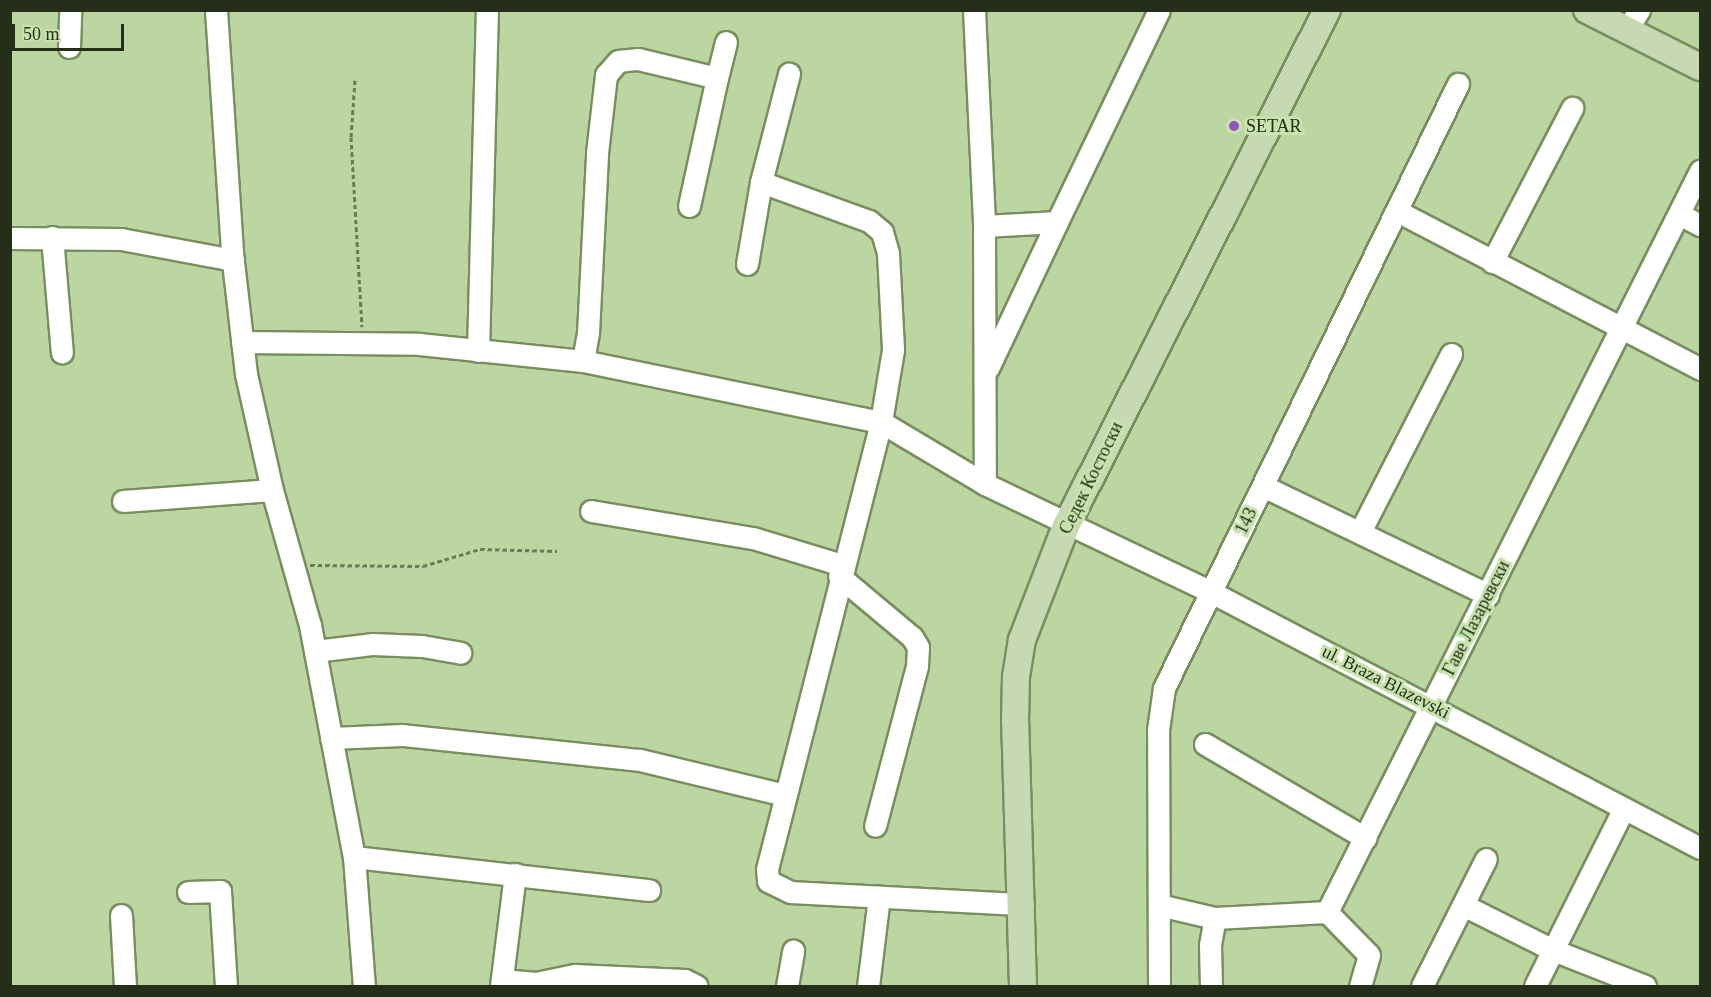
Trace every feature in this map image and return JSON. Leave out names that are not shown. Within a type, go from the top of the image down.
[{"type":"main road","name":"Седек Костоски","points":[[1023,987],[1023,904],[1016,677],[1032,609],[1066,526],[1327,10]]},
{"type":"main road","points":[[1587,10],[1632,21],[1701,67]]},
{"type":"street","points":[[69,48],[70,10]]},
{"type":"street","points":[[216,10],[233,260],[242,342],[272,490],[294,565],[315,651],[354,857],[364,987]]},
{"type":"street","points":[[478,351],[487,10]]},
{"type":"street","points":[[974,10],[984,226],[985,484]]},
{"type":"street","points":[[985,375],[1159,10]]},
{"type":"street","points":[[689,206],[726,42]]},
{"type":"street","points":[[583,361],[588,333],[597,153],[606,75],[618,62],[638,59],[717,78]]},
{"type":"street","points":[[747,264],[761,182],[789,74]]},
{"type":"street","name":"143","points":[[1159,987],[1158,730],[1164,688],[1458,84]]},
{"type":"street","points":[[1492,262],[1572,108]]},
{"type":"street","name":"Гаве Лазаревски","points":[[1328,912],[1701,171]]},
{"type":"street","points":[[761,182],[829,204],[869,221],[882,232],[888,253],[893,350],[881,422],[766,870],[768,881],[791,892],[1023,904]]},
{"type":"street","points":[[1397,211],[1621,330],[1701,369]]},
{"type":"street","points":[[1679,214],[1701,225]]},
{"type":"street","points":[[984,226],[1057,222]]},
{"type":"street","points":[[52,237],[62,353]]},
{"type":"street","points":[[10,238],[121,239],[233,260]]},
{"type":"street","points":[[984,319],[1006,328]]},
{"type":"street","name":"ul. Braza Blazevski","points":[[242,342],[363,343],[583,361],[881,422],[985,484],[1066,526],[1211,592],[1432,705],[1623,810],[1701,848]]},
{"type":"street","points":[[1360,532],[1451,354]]},
{"type":"street","points":[[1263,486],[1488,595]]},
{"type":"street","points":[[123,501],[272,490]]},
{"type":"street","points":[[591,511],[753,538],[841,571],[912,637],[918,647],[917,666],[875,826]]},
{"type":"street","points":[[315,651],[372,644],[422,646],[460,652]]},
{"type":"street","points":[[331,738],[402,735],[640,760],[785,795]]},
{"type":"street","points":[[1205,744],[1365,838]]},
{"type":"street","points":[[1535,987],[1623,810]]},
{"type":"street","points":[[354,857],[649,890]]},
{"type":"street","points":[[1422,987],[1486,859]]},
{"type":"street","points":[[515,874],[501,983],[536,982],[575,975],[685,980],[697,987]]},
{"type":"street","points":[[188,892],[220,891],[226,987]]},
{"type":"street","points":[[868,987],[879,897]]},
{"type":"street","points":[[1159,905],[1215,918],[1328,912],[1369,955],[1360,987]]},
{"type":"street","points":[[1463,905],[1553,951],[1645,987]]},
{"type":"street","points":[[122,915],[125,987]]},
{"type":"street","points":[[1211,987],[1210,945],[1215,918]]},
{"type":"street","points":[[787,987],[793,951]]},
{"type":"path","points":[[356,80],[351,149],[363,343]]},
{"type":"path","points":[[294,565],[423,566],[480,549],[557,551]]},
{"type":"place","name":"SETAR","points":[[1234,126]]}]
